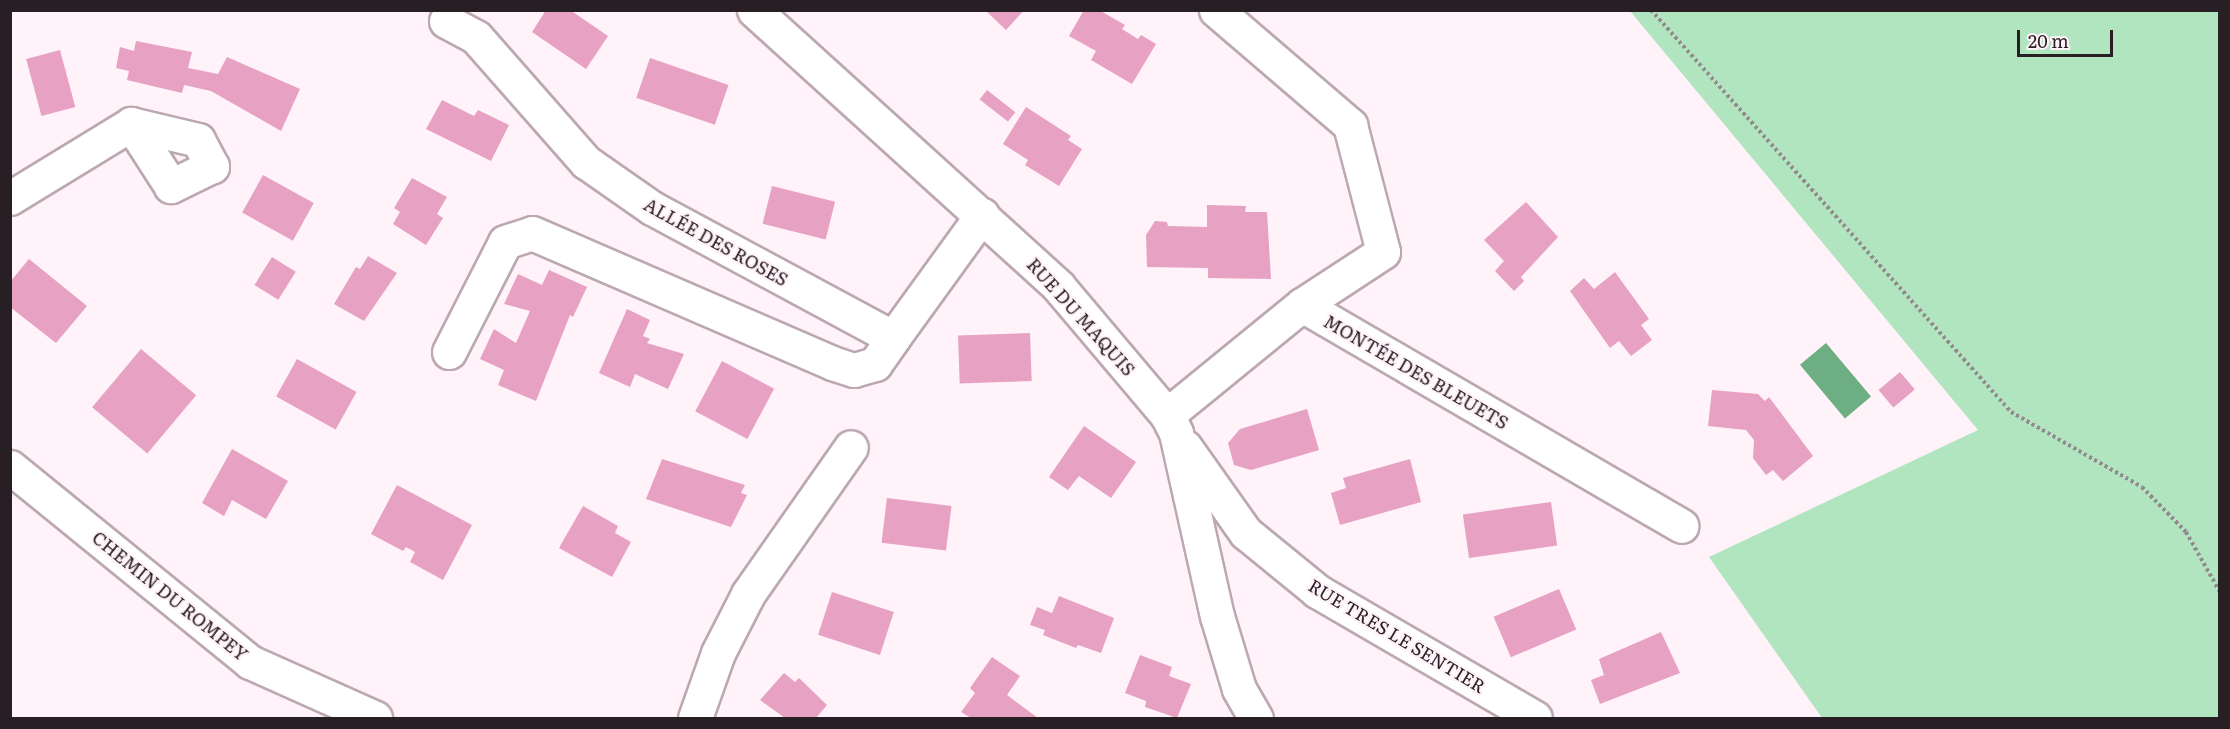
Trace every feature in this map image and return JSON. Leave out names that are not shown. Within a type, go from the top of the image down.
[{"type":"street","name":"RUE DU MAQUIS","points":[[754,10],[1058,286],[1171,424],[1217,616],[1239,689],[1256,718]]},
{"type":"street","points":[[1171,424],[1302,305],[1383,252],[1350,125],[1216,10]]},
{"type":"street","name":"ALLÉE DES ROSES","points":[[446,21],[476,37],[586,162],[633,195],[893,338]]},
{"type":"street","points":[[10,198],[131,124]]},
{"type":"street","points":[[449,352],[505,242],[532,233],[832,363],[854,370],[875,364],[982,215]]},
{"type":"street","name":"MONTÉE DES BLEUETS","points":[[1302,305],[1681,526]]},
{"type":"street","name":"RUE TRES LE SENTIER","points":[[1171,424],[1246,533],[1317,591],[1535,718]]},
{"type":"street","points":[[695,718],[718,653],[748,594],[852,447]]},
{"type":"street","name":"CHEMIN DU ROMPEY","points":[[10,467],[250,662],[375,718]]},
{"type":"path","points":[[1651,10],[2012,412],[2142,487],[2186,532],[2220,592]]},
{"type":"shaded area","points":[[1630,11],[2219,11],[2219,718],[1822,718],[1709,557],[1978,430]]},
{"type":"shaded area","points":[[1826,343],[1871,397],[1845,418],[1800,365]]},
{"type":"building","points":[[546,10],[570,10],[608,36],[586,69],[532,32]]},
{"type":"building","points":[[985,10],[1024,10],[1006,30]]},
{"type":"building","points":[[1084,10],[1099,10],[1125,25],[1122,29],[1138,39],[1141,35],[1156,44],[1132,84],[1091,60],[1096,51],[1069,36]]},
{"type":"building","points":[[136,41],[192,52],[188,68],[218,74],[227,57],[300,89],[281,131],[211,91],[184,85],[182,93],[127,80],[129,71],[116,68],[120,47],[134,51]]},
{"type":"building","points":[[60,50],[75,107],[41,116],[26,59]]},
{"type":"building","points":[[650,58],[728,85],[715,125],[636,98]]},
{"type":"building","points":[[987,90],[1015,112],[1008,122],[980,99]]},
{"type":"building","points":[[442,100],[474,116],[478,110],[509,125],[491,161],[426,129]]},
{"type":"building","points":[[1026,107],[1071,136],[1068,140],[1082,149],[1059,186],[1025,165],[1028,160],[1003,144]]},
{"type":"building","points":[[263,175],[314,203],[293,241],[242,213]]},
{"type":"building","points":[[412,178],[447,197],[437,214],[443,218],[426,245],[393,224],[400,212],[394,208]]},
{"type":"building","points":[[772,186],[835,202],[826,240],[763,224]]},
{"type":"building","points":[[1526,202],[1558,237],[1521,277],[1524,281],[1514,291],[1495,271],[1504,261],[1484,240]]},
{"type":"building","points":[[1207,205],[1246,206],[1245,212],[1267,212],[1271,279],[1208,278],[1208,268],[1147,267],[1146,235],[1155,221],[1167,222],[1168,226],[1207,227]]},
{"type":"building","points":[[368,256],[397,273],[364,321],[334,304],[356,267],[360,269]]},
{"type":"building","points":[[272,257],[296,272],[278,300],[255,285]]},
{"type":"building","points":[[29,259],[87,306],[56,343],[10,307],[10,282]]},
{"type":"building","points":[[549,270],[587,287],[573,317],[570,315],[536,401],[498,385],[504,370],[480,359],[494,329],[516,343],[530,311],[504,304],[518,274],[542,285]]},
{"type":"building","points":[[1615,272],[1649,319],[1641,325],[1652,340],[1631,356],[1619,341],[1610,348],[1570,291],[1584,278],[1594,289]]},
{"type":"building","points":[[627,309],[650,320],[643,336],[650,339],[647,343],[684,354],[668,389],[635,374],[630,387],[599,373]]},
{"type":"building","points":[[1030,333],[1032,381],[960,383],[958,336]]},
{"type":"building","points":[[141,349],[196,395],[147,454],[92,407]]},
{"type":"building","points":[[297,359],[356,392],[336,430],[276,397]]},
{"type":"building","points":[[722,361],[774,389],[747,439],[695,411]]},
{"type":"building","points":[[1900,372],[1915,390],[1893,408],[1879,390]]},
{"type":"building","points":[[1712,390],[1758,394],[1765,401],[1769,397],[1813,456],[1783,481],[1773,470],[1766,475],[1753,458],[1754,440],[1746,430],[1708,426]]},
{"type":"building","points":[[1307,409],[1319,450],[1251,470],[1234,465],[1228,443],[1240,429]]},
{"type":"building","points":[[1084,426],[1136,462],[1111,498],[1079,476],[1068,490],[1049,477]]},
{"type":"building","points":[[232,449],[288,481],[266,519],[232,500],[224,516],[202,503]]},
{"type":"building","points":[[662,459],[745,485],[741,493],[747,495],[731,527],[646,499]]},
{"type":"building","points":[[1410,459],[1421,502],[1340,525],[1331,493],[1346,488],[1343,478]]},
{"type":"building","points":[[397,485],[472,525],[443,580],[410,562],[415,552],[406,547],[403,551],[371,534]]},
{"type":"building","points":[[887,498],[952,506],[946,551],[882,543]]},
{"type":"building","points":[[1551,502],[1557,546],[1469,558],[1463,514]]},
{"type":"building","points":[[583,506],[618,526],[615,533],[631,542],[612,577],[559,548]]},
{"type":"building","points":[[1559,589],[1576,630],[1511,657],[1494,617]]},
{"type":"building","points":[[832,592],[894,612],[880,655],[818,635]]},
{"type":"building","points":[[1059,596],[1114,618],[1101,653],[1078,645],[1076,648],[1043,635],[1045,630],[1030,625],[1037,607],[1052,613]]},
{"type":"building","points":[[1661,632],[1680,673],[1600,704],[1591,680],[1604,675],[1599,659]]},
{"type":"building","points":[[1140,655],[1172,667],[1169,676],[1191,684],[1177,718],[1145,707],[1146,701],[1125,693]]},
{"type":"building","points":[[992,657],[1020,676],[1007,695],[1038,718],[971,718],[961,712],[975,693],[970,688]]},
{"type":"building","points":[[784,673],[795,682],[799,678],[827,705],[816,718],[785,718],[760,700]]}]
